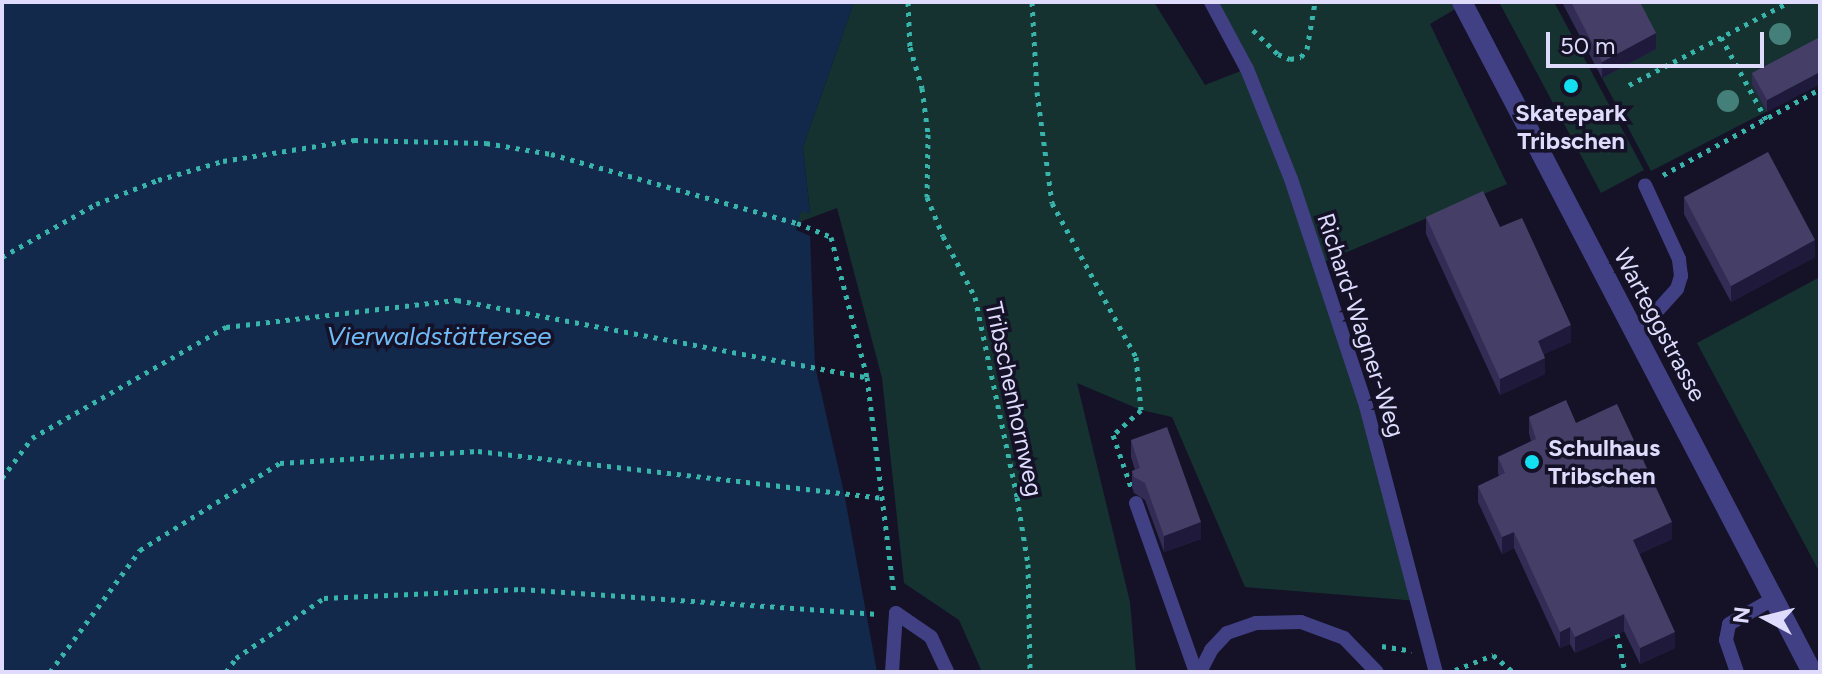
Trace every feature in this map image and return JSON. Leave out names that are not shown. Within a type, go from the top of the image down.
[{"type":"street","name":"Warteggstrasse","points":[[1462,2],[1812,672]]},
{"type":"lane","name":"Richard-Wagner-Weg","points":[[1211,2],[1247,69],[1291,179],[1366,406],[1436,672]]},
{"type":"lane","points":[[1632,328],[1657,311],[1677,289],[1681,276],[1679,259],[1645,185]]},
{"type":"lane","points":[[1136,503],[1198,672]]},
{"type":"lane","points":[[1737,672],[1726,640],[1729,624],[1775,598]]},
{"type":"lane","points":[[892,672],[896,613]]},
{"type":"lane","points":[[896,613],[931,637],[947,672]]},
{"type":"lane","points":[[1198,672],[1211,650],[1227,633],[1256,623],[1301,622],[1344,638],[1377,672]]},
{"type":"path","name":"Tribschenhornweg","points":[[908,2],[910,47],[922,88],[928,134],[927,197],[975,297],[1017,497],[1028,564],[1030,672]]},
{"type":"path","points":[[1032,2],[1037,92],[1052,203],[1136,357],[1141,410],[1113,435],[1136,503]]},
{"type":"path","points":[[1245,23],[1278,54],[1290,59],[1301,57],[1307,49],[1315,2]]},
{"type":"path","points":[[1629,85],[1789,2]]},
{"type":"path","points":[[1721,37],[1767,121]]},
{"type":"path","points":[[1645,185],[1767,121],[1820,89]]},
{"type":"path","points":[[2,257],[96,204],[158,180],[287,147],[354,140],[486,143],[617,170],[760,211],[831,237],[867,377],[896,613]]},
{"type":"path","points":[[2,478],[32,438],[226,327],[457,300],[867,377]]},
{"type":"path","points":[[50,672],[140,550],[280,463],[478,451],[883,498]]},
{"type":"path","points":[[226,672],[236,658],[324,598],[521,589],[868,615]]},
{"type":"path","points":[[1617,634],[1625,672]]},
{"type":"path","points":[[1344,638],[1432,655]]},
{"type":"path","points":[[1451,672],[1493,655],[1513,672]]},
{"type":"green space","points":[[854,2],[1154,2],[1205,85],[1246,69],[1211,2],[1467,2],[1430,24],[1507,184],[1319,264],[1418,601],[1245,587],[1172,417],[1141,410],[1077,383],[1130,602],[1136,672],[982,672],[959,620],[904,583],[882,378],[837,208],[797,223],[801,211],[810,213],[803,147]]},
{"type":"green space","name":"Skatepark Tribschen","points":[[1499,2],[1554,2],[1644,170],[1601,193]]},
{"type":"green space","points":[[1562,2],[1820,2],[1820,84],[1651,171]]},
{"type":"green space","points":[[1820,277],[1820,573],[1697,343]]},
{"type":"water","name":"Vierwaldstättersee","points":[[2,2],[854,2],[803,147],[810,214],[801,211],[796,230],[810,236],[815,366],[844,493],[877,672],[2,672]]},
{"type":"building","points":[[1571,2],[1640,2],[1656,33],[1602,62]]},
{"type":"building","points":[[1820,37],[1820,72],[1767,100],[1752,73]]},
{"type":"building","points":[[1768,152],[1815,240],[1731,286],[1684,197]]},
{"type":"building","points":[[1483,191],[1500,227],[1522,218],[1571,325],[1538,341],[1545,358],[1500,379],[1426,217]]},
{"type":"building","points":[[1566,400],[1576,423],[1617,404],[1672,522],[1633,540],[1675,632],[1640,648],[1624,614],[1575,637],[1570,627],[1560,632],[1514,532],[1502,537],[1478,486],[1505,473],[1498,457],[1536,439],[1529,417]]},
{"type":"building","points":[[1167,427],[1201,522],[1164,536],[1145,483],[1134,477],[1132,471],[1140,468],[1131,440]]},
{"type":"place","name":"Skatepark Tribschen","points":[[1571,86]]},
{"type":"place","name":"Schulhaus Tribschen","points":[[1532,462]]}]
